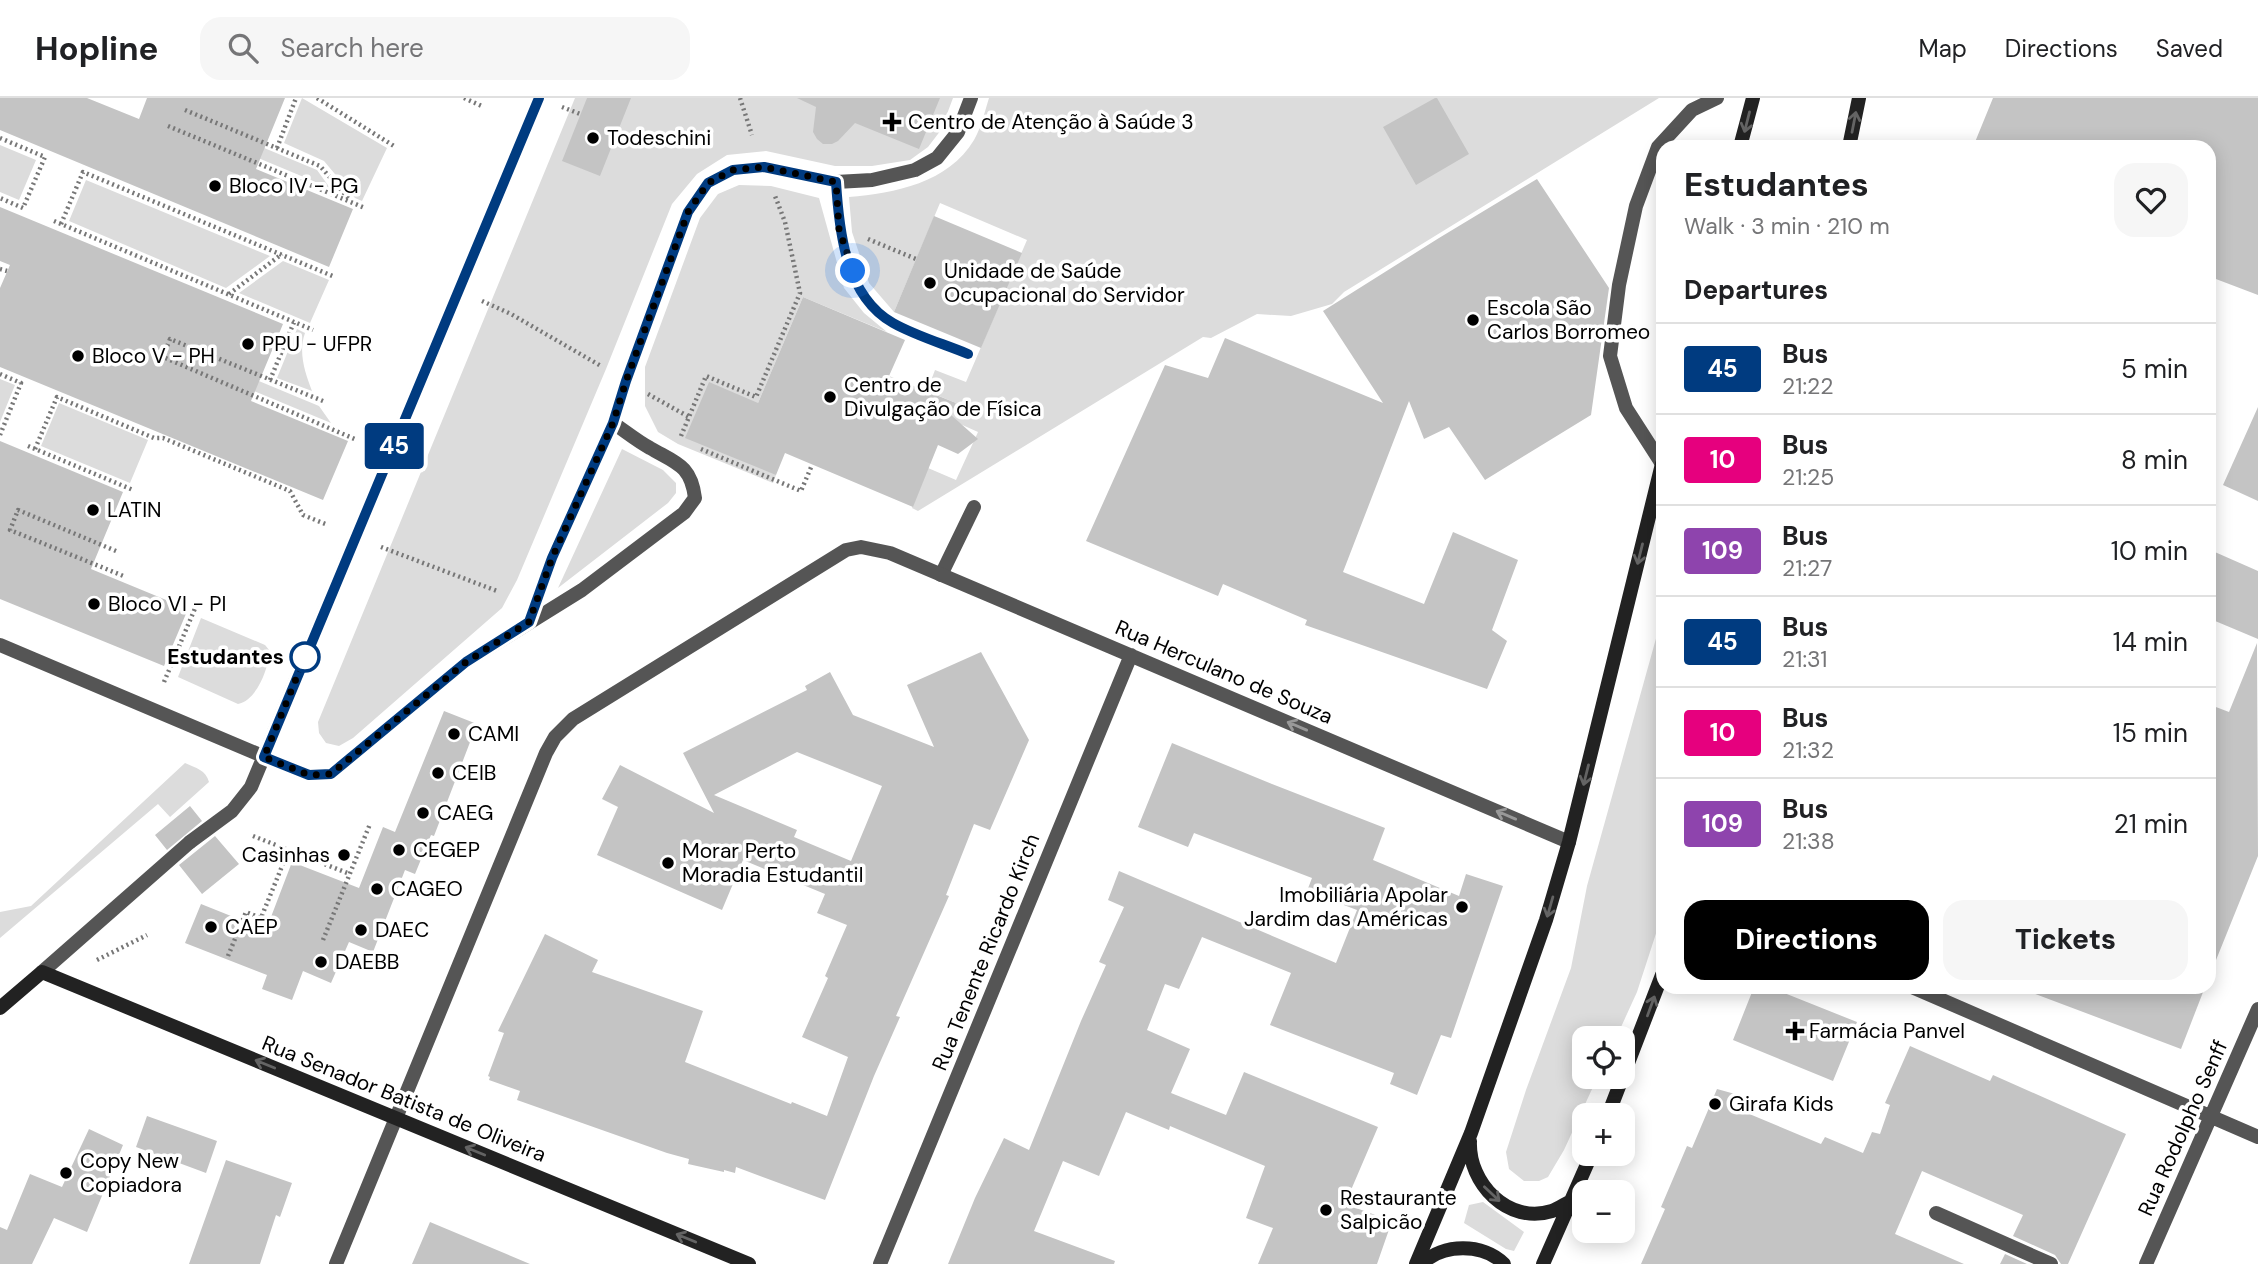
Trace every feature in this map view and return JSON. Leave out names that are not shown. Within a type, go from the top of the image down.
[{"type":"main road","points":[[1743,140],[1753,98]]},
{"type":"main road","points":[[1850,140],[1859,98]]},
{"type":"main road","points":[[1416,1264],[1471,1133],[1529,974],[1569,842],[1656,488]]},
{"type":"main road","points":[[0,1007],[42,972]]},
{"type":"main road","name":"Rua Senador Batista de Oliveira","points":[[42,972],[749,1264]]},
{"type":"main road","points":[[1613,1103],[1656,991]]},
{"type":"main road","points":[[1471,1133],[1469,1155],[1476,1176],[1490,1194],[1507,1207],[1529,1213],[1551,1211],[1571,1201]]},
{"type":"main road","points":[[1543,1264],[1586,1166]]},
{"type":"main road","points":[[1422,1264],[1428,1257],[1452,1248],[1478,1250],[1504,1264]]},
{"type":"street","points":[[42,972],[190,842],[232,811],[251,787],[539,98]]},
{"type":"street","points":[[529,622],[552,558],[613,423],[688,212],[708,183],[733,170],[764,167],[836,182],[872,180],[915,170],[937,159],[958,132],[971,98]]},
{"type":"street","points":[[1664,140],[1692,110],[1717,98]]},
{"type":"street","points":[[1656,152],[1636,206],[1619,285],[1611,356],[1626,408],[1656,455]]},
{"type":"street","points":[[836,182],[839,229],[846,255],[859,286],[875,308],[892,322],[968,354]]},
{"type":"street","points":[[0,645],[309,775],[331,774],[466,662],[592,583],[684,513],[695,498],[692,480],[675,461],[613,423]]},
{"type":"street","points":[[941,575],[974,507]]},
{"type":"street","name":"Rua Herculano de Souza","points":[[396,1118],[546,753],[564,726],[846,550],[861,547],[890,553],[1569,842]]},
{"type":"street","name":"Rua Tenente Ricardo Kirch","points":[[880,1264],[1131,655]]},
{"type":"street","points":[[1928,994],[2258,1137]]},
{"type":"street","name":"Rua Rodolpho Senff","points":[[2146,1264],[2258,1009]]},
{"type":"street","points":[[336,1264],[396,1118]]},
{"type":"street","points":[[1936,1213],[2051,1264]]},
{"type":"path","points":[[277,148],[296,98]]},
{"type":"path","points":[[317,98],[394,146]]},
{"type":"path","points":[[464,98],[484,107]]},
{"type":"path","points":[[740,98],[752,135]]},
{"type":"path","points":[[562,107],[580,114]]},
{"type":"path","points":[[185,110],[320,166],[352,203]]},
{"type":"path","points":[[168,126],[365,208]]},
{"type":"path","points":[[0,138],[45,157],[23,208],[0,198]]},
{"type":"path","points":[[61,224],[83,172],[335,277]]},
{"type":"path","points":[[680,440],[706,376],[756,397],[800,293],[785,222],[775,196]]},
{"type":"path","points":[[54,220],[313,330]]},
{"type":"path","points":[[857,234],[916,259]]},
{"type":"path","points":[[228,294],[282,254]]},
{"type":"path","points":[[0,269],[7,271]]},
{"type":"path","points":[[482,301],[511,314],[601,366]]},
{"type":"path","points":[[270,380],[294,322]]},
{"type":"path","points":[[323,401],[170,340],[163,357],[357,440]]},
{"type":"path","points":[[0,374],[21,383],[0,435],[7,437]]},
{"type":"path","points":[[626,381],[689,418]]},
{"type":"path","points":[[35,449],[57,397],[153,438],[163,438],[290,491],[303,515],[328,525]]},
{"type":"path","points":[[692,445],[801,491],[812,465]]},
{"type":"path","points":[[28,446],[133,490]]},
{"type":"path","points":[[116,551],[18,510],[10,530],[127,577]]},
{"type":"path","points":[[381,547],[497,591]]},
{"type":"path","points":[[164,682],[196,606]]},
{"type":"path","points":[[323,940],[370,824]]},
{"type":"path","points":[[253,836],[350,874]]},
{"type":"path","points":[[228,956],[246,912],[261,918],[289,849]]},
{"type":"shaded area","points":[[302,98],[387,148],[362,201],[355,198],[324,161],[284,143]]},
{"type":"shaded area","points":[[575,98],[953,98],[941,130],[928,147],[910,160],[872,166],[835,166],[766,151],[727,155],[697,174],[672,204],[606,369],[517,580],[502,608],[353,738],[339,746],[326,743],[319,733],[318,722]]},
{"type":"shaded area","points":[[989,98],[1659,98],[1344,292],[1332,304],[1291,316],[1257,314],[1211,338],[1203,337],[918,511],[912,508],[928,468],[956,480],[978,432],[949,419],[956,403],[927,391],[935,370],[966,382],[1027,240],[940,203],[894,312],[869,283],[852,232],[849,197],[902,189],[935,176],[950,166],[974,140]]},
{"type":"shaded area","points":[[182,114],[317,170],[330,188],[170,121]]},
{"type":"shaded area","points":[[0,145],[36,160],[19,200],[0,192]]},
{"type":"shaded area","points":[[86,180],[270,256],[226,288],[69,221]]},
{"type":"shaded area","points":[[739,185],[771,186],[819,198],[844,288],[864,313],[887,332],[803,297],[758,403],[776,475],[773,483],[678,444],[658,432],[645,406],[645,367],[700,218],[718,194]]},
{"type":"shaded area","points":[[283,261],[329,280],[310,323],[239,293]]},
{"type":"shaded area","points":[[297,329],[305,333],[302,355],[312,391],[277,378]]},
{"type":"shaded area","points":[[175,346],[319,406],[331,423],[170,356]]},
{"type":"shaded area","points":[[0,379],[15,385],[0,422]]},
{"type":"shaded area","points":[[59,403],[148,440],[130,483],[41,446]]},
{"type":"shaded area","points":[[622,449],[663,470],[676,483],[676,493],[668,503],[558,588]]},
{"type":"shaded area","points":[[201,618],[265,645],[270,651],[260,683],[245,701],[238,704],[178,677]]},
{"type":"shaded area","points":[[1656,639],[1656,933],[1637,992],[1621,1026],[1572,1026],[1572,1089],[1592,1089],[1586,1103],[1572,1103],[1572,1133],[1548,1177],[1539,1181],[1524,1181],[1509,1169],[1506,1152],[1571,968],[1587,886]]},
{"type":"shaded area","points":[[185,763],[203,772],[209,782],[170,817],[158,804],[0,938],[0,912],[31,906]]},
{"type":"shaded area","points":[[1483,1202],[1524,1232],[1514,1251],[1506,1249],[1464,1223],[1469,1205]]},
{"type":"building","name":"Bloco IV - PG","points":[[0,98],[87,98],[139,119],[147,98],[285,98],[256,169],[353,209],[329,267],[0,130]]},
{"type":"building","name":"Todeschini","points":[[587,98],[631,98],[600,176],[562,161]]},
{"type":"building","name":"Centro de Atenção à Saúde 3","points":[[797,98],[940,98],[919,149],[855,123],[838,141],[823,144],[813,132],[816,107]]},
{"type":"building","points":[[1435,98],[1469,154],[1416,185],[1383,127]]},
{"type":"building","points":[[1993,98],[2258,98],[2258,295],[2216,279],[2216,140],[1976,140]]},
{"type":"building","points":[[1537,179],[1609,288],[1591,415],[1485,480],[1449,427],[1424,439],[1409,401],[1343,572],[1424,604],[1453,532],[1518,560],[1492,630],[1507,641],[1487,689],[1305,625],[1307,620],[1223,584],[1218,596],[1086,541],[1165,365],[1208,378],[1225,338],[1383,403],[1323,311]]},
{"type":"building","name":"Bloco V - PH","points":[[0,207],[283,324],[251,401],[348,441],[323,500],[0,367],[0,288],[10,265],[0,261]]},
{"type":"building","name":"Unidade de Saúde Ocupacional do Servidor","points":[[934,216],[1022,253],[981,348],[894,312]]},
{"type":"building","name":"Centro de Divulgação de Física","points":[[803,297],[905,340],[889,376],[956,403],[951,415],[978,439],[958,454],[938,445],[913,507],[785,453],[776,475],[685,438],[709,382],[758,403]]},
{"type":"building","points":[[2258,407],[2258,501],[2223,485]]},
{"type":"building","points":[[0,441],[123,492],[91,569],[188,609],[164,666],[0,599]]},
{"type":"building","points":[[2216,553],[2258,571],[2258,639],[2216,621]]},
{"type":"building","points":[[2257,643],[2258,856],[2216,960],[2216,707],[2229,712]]},
{"type":"building","points":[[981,652],[1029,740],[990,830],[974,824],[946,895],[949,896],[896,1016],[900,1017],[825,1200],[736,1167],[735,1173],[688,1164],[689,1159],[517,1100],[520,1091],[489,1080],[488,1076],[504,1033],[498,1031],[545,934],[598,960],[592,972],[703,1011],[685,1062],[827,1116],[848,1057],[802,1037],[828,978],[825,976],[847,925],[817,913],[825,894],[743,860],[722,910],[597,855],[618,807],[602,799],[620,765],[714,813],[683,753],[807,690],[805,686],[830,672],[853,715],[934,747],[907,685]],"holes":[[[797,752],[882,786],[851,861],[794,837],[797,830],[714,795]]]},
{"type":"building","points":[[444,711],[477,724],[434,836],[431,835],[415,874],[405,870],[373,952],[349,942],[331,983],[303,971],[292,1000],[262,989],[267,975],[185,943],[201,904],[266,930],[292,862],[359,888],[383,827],[395,832]]},
{"type":"building","points":[[1172,743],[1385,828],[1373,860],[1459,896],[1466,874],[1503,886],[1451,1038],[1441,1035],[1417,1095],[1390,1084],[1394,1073],[1270,1025],[1291,973],[1202,937],[1179,989],[1165,984],[1147,1030],[1190,1049],[1171,1093],[1226,1115],[1244,1072],[1378,1127],[1345,1204],[1392,1221],[1377,1264],[1258,1264],[1273,1228],[1246,1218],[1265,1166],[1170,1126],[1169,1130],[1126,1112],[1099,1176],[1063,1161],[1034,1231],[1115,1261],[1114,1264],[948,1264],[975,1198],[1004,1138],[1029,1150],[1106,965],[1099,962],[1124,907],[1108,900],[1119,871],[1336,963],[1357,910],[1307,891],[1312,878],[1194,833],[1188,847],[1138,827]]},
{"type":"building","points":[[190,806],[202,821],[167,850],[155,835]]},
{"type":"building","points":[[215,836],[239,864],[202,894],[179,865]]},
{"type":"building","name":"Farmácia Panvel","points":[[1751,994],[1787,994],[1857,1022],[1833,1081],[1733,1040]]},
{"type":"building","points":[[2036,994],[2202,994],[2181,1049]]},
{"type":"building","points":[[1910,1046],[1990,1081],[1993,1075],[2126,1134],[2068,1264],[2061,1264],[2055,1255],[2013,1236],[2023,1215],[1922,1171],[1895,1234],[1964,1264],[1641,1264],[1665,1209],[1661,1207],[1687,1146],[1692,1148],[1717,1089],[1753,1099],[1747,1113],[1821,1144],[1825,1137],[1863,1153],[1872,1132],[1880,1134],[1890,1105],[1885,1103]]},
{"type":"building","points":[[147,1116],[217,1141],[206,1173],[136,1147]]},
{"type":"building","points":[[89,1129],[123,1145],[87,1232],[54,1218],[32,1264],[0,1264],[0,1227],[7,1230],[30,1174],[62,1187]]},
{"type":"building","points":[[226,1160],[292,1183],[280,1217],[276,1215],[260,1264],[189,1264]]},
{"type":"building","points":[[430,1222],[530,1264],[412,1264]]},
{"type":"building","points":[[2005,1254],[2027,1264],[2000,1264]]},
{"type":"bus line","name":"45","points":[[539,98],[264,757],[309,775],[331,774],[466,662],[529,622],[552,558],[613,423],[688,212],[708,183],[733,170],[764,167],[836,182],[839,229],[846,255],[859,286],[875,308],[892,322],[968,354]]},
{"type":"place","name":"Centro de Atenção à Saúde 3","points":[[892,122]]},
{"type":"place","name":"Todeschini","points":[[593,138]]},
{"type":"place","name":"Bloco IV - PG","points":[[215,186]]},
{"type":"place","name":"Unidade de Saúde Ocupacional do Servidor","points":[[930,283]]},
{"type":"place","name":"Escola São Carlos Borromeo","points":[[1473,320]]},
{"type":"place","name":"PPU - UFPR","points":[[248,344]]},
{"type":"place","name":"Bloco V - PH","points":[[78,356]]},
{"type":"place","name":"Centro de Divulgação de Física","points":[[830,397]]},
{"type":"place","name":"LATIN","points":[[93,510]]},
{"type":"place","name":"Bloco VI - PI","points":[[94,604]]},
{"type":"place","name":"Estudantes","points":[[305,657]]},
{"type":"place","name":"CAMI","points":[[454,734]]},
{"type":"place","name":"CEIB","points":[[438,773]]},
{"type":"place","name":"CAEG","points":[[423,813]]},
{"type":"place","name":"CEGEP","points":[[399,850]]},
{"type":"place","name":"Casinhas","points":[[344,855]]},
{"type":"place","name":"Morar Perto Moradia Estudantil","points":[[668,863]]},
{"type":"place","name":"CAGEO","points":[[377,889]]},
{"type":"place","name":"Imobiliária Apolar Jardim das Américas","points":[[1462,907]]},
{"type":"place","name":"CAEP","points":[[211,927]]},
{"type":"place","name":"DAEC","points":[[361,930]]},
{"type":"place","name":"DAEBB","points":[[321,962]]},
{"type":"place","name":"Farmácia Panvel","points":[[1795,1031]]},
{"type":"place","name":"Girafa Kids","points":[[1715,1104]]},
{"type":"place","name":"Copy New Copiadora","points":[[66,1173]]},
{"type":"place","name":"Restaurante Salpicão","points":[[1326,1210]]},
{"type":"route","points":[[305,657],[264,757],[309,775],[331,774],[466,662],[529,622],[552,558],[613,423],[688,212],[708,183],[733,170],[764,167],[836,182],[839,229],[853,271]]}]
